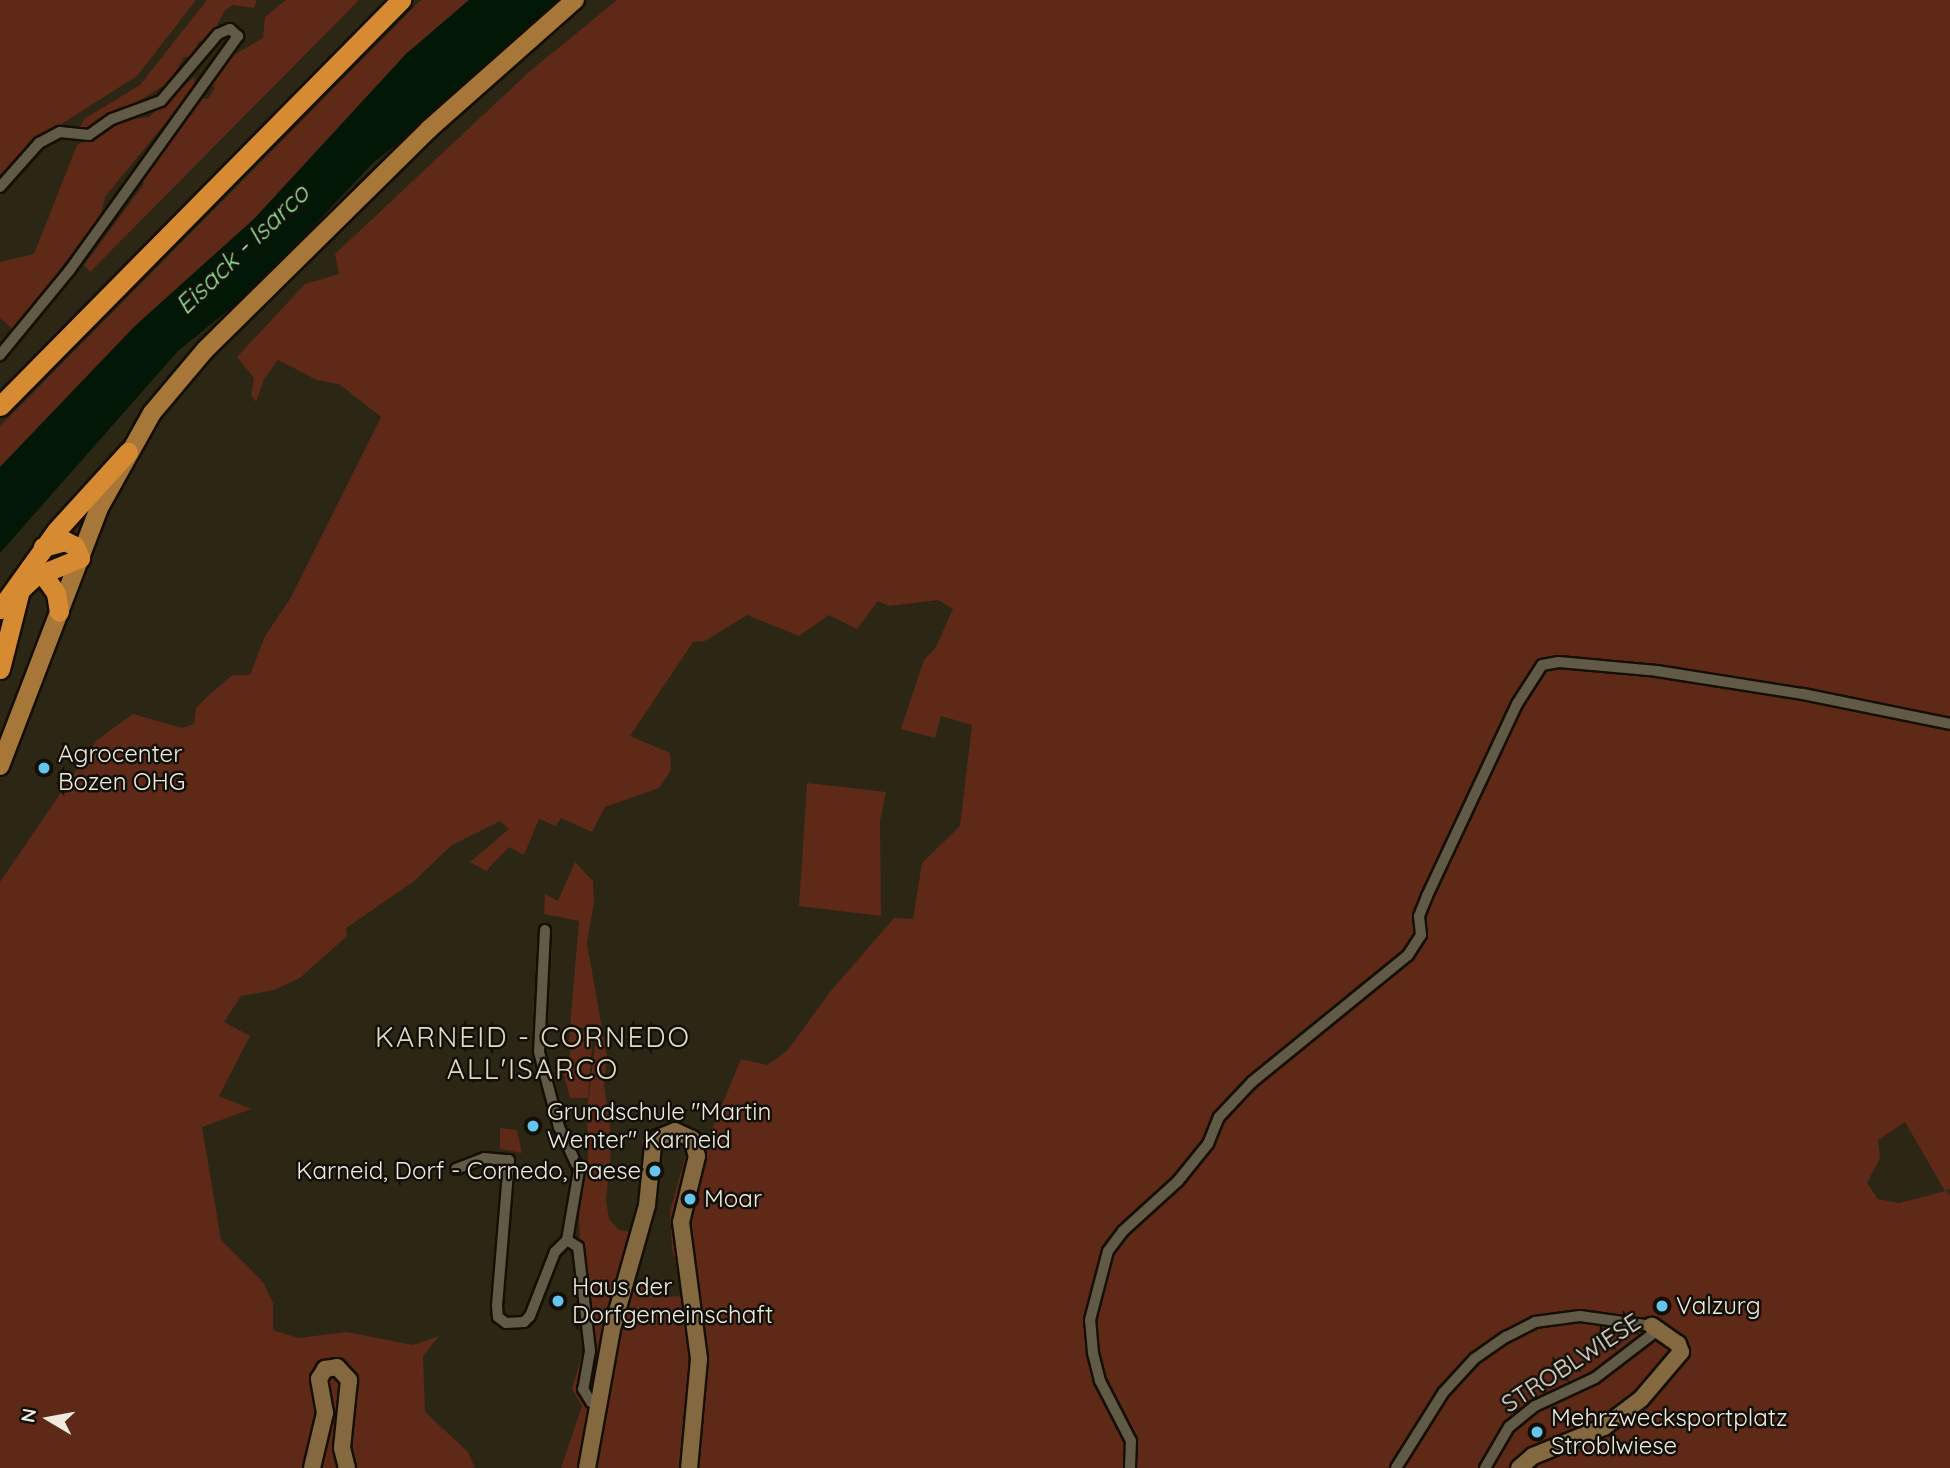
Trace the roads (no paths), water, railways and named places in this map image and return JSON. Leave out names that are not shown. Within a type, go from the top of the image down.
[{"type":"highway","points":[[0,388],[382,0]]},
{"type":"highway","points":[[0,406],[401,0]]},
{"type":"highway","points":[[0,609],[43,547],[128,452]]},
{"type":"highway","points":[[0,669],[16,597],[28,581],[80,558],[75,546],[65,541],[43,547]]},
{"type":"highway","points":[[42,573],[56,593],[59,612]]},
{"type":"main road","points":[[0,766],[80,558],[128,452],[152,413],[205,350],[429,129],[575,0]]},
{"type":"street","points":[[0,187],[39,143],[60,132],[89,135],[112,119],[161,101],[218,34],[230,29],[238,36],[69,271],[0,355]]},
{"type":"street","points":[[1130,1468],[1131,1441],[1100,1381],[1093,1353],[1090,1320],[1108,1251],[1178,1181],[1208,1144],[1219,1117],[1252,1082],[1408,955],[1421,935],[1419,916],[1427,896],[1517,704],[1542,666],[1569,663],[1657,671],[1803,694],[1950,724]]},
{"type":"street","points":[[456,1169],[484,1158],[509,1160],[498,1317],[515,1324],[530,1316],[555,1252],[568,1240],[579,1170],[559,1127],[539,1052],[545,930]]},
{"type":"street","points":[[587,1468],[612,1329],[647,1205],[653,1146],[665,1133],[684,1134],[692,1139],[697,1156],[681,1223],[699,1359],[689,1468]]},
{"type":"street","points":[[568,1240],[578,1247],[590,1351],[583,1389],[591,1402],[598,1402]]},
{"type":"street","name":"STROBLWIESE","points":[[1396,1468],[1443,1393],[1474,1359],[1535,1322],[1580,1316],[1656,1328]]},
{"type":"street","points":[[1519,1468],[1533,1456],[1604,1427],[1641,1399],[1681,1352],[1678,1344],[1656,1328]]},
{"type":"street","name":"STROBLWIESE","points":[[1485,1468],[1509,1427],[1535,1406],[1595,1378],[1656,1328]]},
{"type":"street","points":[[312,1468],[326,1413],[319,1379],[325,1369],[337,1367],[349,1381],[341,1448],[347,1468]]},
{"type":"water","name":"Eisack - Isarco","points":[[469,0],[564,0],[433,116],[373,163],[254,289],[178,351],[0,553],[0,467],[135,326],[254,219],[406,54]]},
{"type":"place","name":"Agrocenter Bozen OHG","points":[[44,768]]},
{"type":"place","name":"Grundschule \"Martin Wenter\" Karneid","points":[[533,1126]]},
{"type":"place","name":"Karneid, Dorf - Cornedo, Paese","points":[[655,1171]]},
{"type":"place","name":"Moar","points":[[690,1199]]},
{"type":"place","name":"Haus der Dorfgemeinschaft","points":[[558,1301]]},
{"type":"place","name":"Valzurg","points":[[1662,1306]]},
{"type":"place","name":"Mehrzwecksportplatz Stroblwiese","points":[[1537,1432]]},
{"type":"district","name":"KARNEID - CORNEDO ALL'ISARCO","points":[[533,1053]]}]
